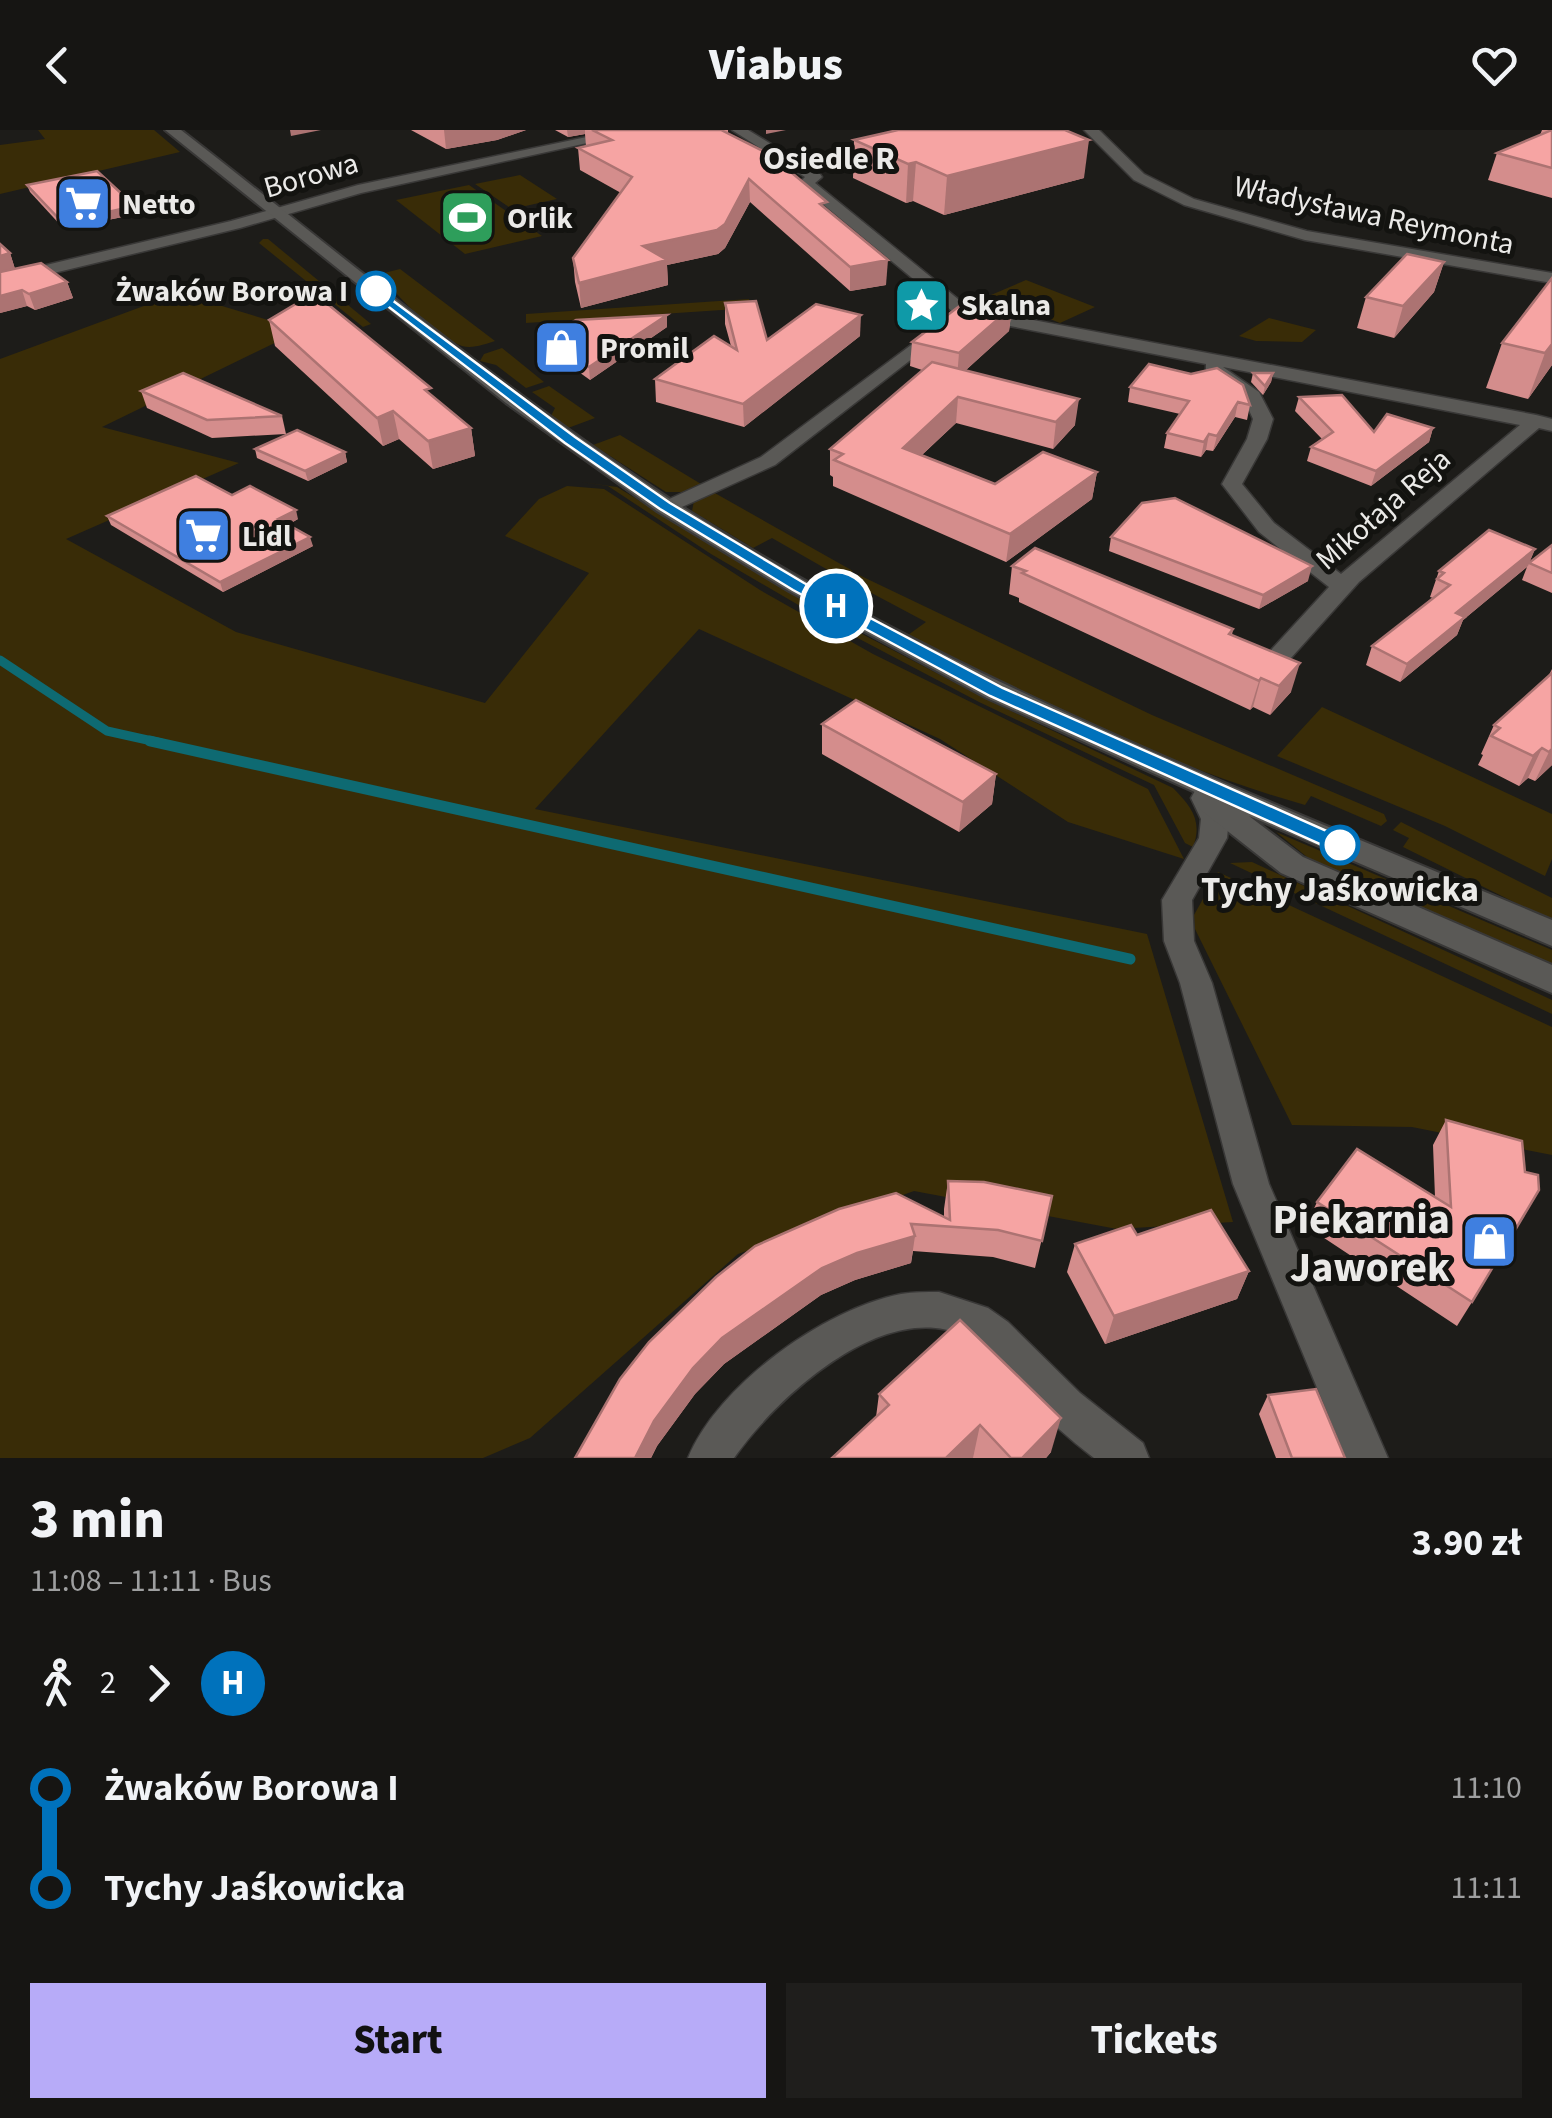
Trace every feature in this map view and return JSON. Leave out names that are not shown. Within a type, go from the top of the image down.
[{"type":"street","points":[[172,130],[512,398],[665,506],[815,595],[996,692],[1547,932]]},
{"type":"street","name":"Borowa","points":[[0,281],[279,214],[358,189],[639,130]]},
{"type":"street","points":[[739,130],[815,177],[806,183],[964,312],[1544,423]]},
{"type":"street","name":"Władysława Reymonta","points":[[1092,130],[1149,184],[1205,207],[1305,235],[1552,278]]},
{"type":"street","points":[[665,506],[768,461],[964,312]]},
{"type":"street","points":[[919,324],[944,327]]},
{"type":"street","points":[[1193,358],[1238,384],[1262,412],[1264,424],[1232,484],[1238,496],[1250,512],[1342,586]]},
{"type":"street","name":"Mikołaja Reja","points":[[1281,654],[1342,586],[1544,423]]},
{"type":"street","points":[[1105,742],[1205,798],[1292,865],[1552,980]]},
{"type":"street","points":[[1205,798],[1215,819],[1214,838],[1177,900],[1180,941],[1196,983],[1250,1184],[1366,1458]]},
{"type":"street","points":[[1473,948],[1552,990]]},
{"type":"street","points":[[709,1458],[735,1422],[798,1364],[866,1321],[918,1310],[973,1319],[1005,1345],[1049,1392],[1128,1458]]},
{"type":"shaded area","points":[[38,130],[154,130],[180,152],[0,194],[0,145],[45,139]]},
{"type":"shaded area","points":[[520,175],[557,199],[512,209],[475,184]]},
{"type":"shaded area","name":"Orlik","points":[[469,185],[542,236],[465,254],[396,200]]},
{"type":"shaded area","points":[[268,239],[371,324],[363,327],[259,243]]},
{"type":"shaded area","points":[[400,269],[495,341],[462,346],[432,327],[387,281],[392,279],[384,273]]},
{"type":"shaded area","points":[[1026,280],[1095,307],[1060,323],[991,295]]},
{"type":"shaded area","points":[[179,293],[268,320],[287,337],[102,427],[239,463],[66,539],[236,632],[485,703],[589,573],[505,536],[539,499],[567,486],[604,489],[760,590],[873,654],[1148,789],[1184,859],[1068,822],[940,739],[699,629],[535,809],[1147,934],[1233,1222],[1117,1229],[914,1191],[738,1254],[530,1438],[483,1458],[0,1458],[0,359]]},
{"type":"shaded area","points":[[749,299],[752,308],[526,323],[526,314]]},
{"type":"shaded area","points":[[1269,318],[1316,330],[1302,342],[1256,341],[1239,336]]},
{"type":"shaded area","points":[[502,348],[544,382],[526,388],[496,365],[480,361],[484,354]]},
{"type":"shaded area","points":[[549,386],[595,418],[568,428],[551,416],[555,408],[532,392]]},
{"type":"shaded area","points":[[620,435],[701,484],[682,492],[666,492],[593,445]]},
{"type":"shaded area","points":[[581,482],[617,487],[843,624],[988,700],[1173,788],[1194,814],[1197,829],[1193,847],[1185,843],[1154,785],[979,702],[831,624],[711,554],[608,486]]},
{"type":"shaded area","points":[[713,492],[853,571],[842,578],[772,538],[753,548],[692,511],[694,501]]},
{"type":"shaded area","points":[[859,575],[1152,715],[1384,814],[1387,821],[1381,826],[1311,796],[1305,805],[1253,789],[1152,751],[1053,706],[908,635],[926,622],[849,581]]},
{"type":"shaded area","points":[[1322,707],[1552,814],[1552,859],[1545,876],[1445,826],[1277,756]]},
{"type":"shaded area","points":[[1401,822],[1552,898],[1552,921],[1403,847],[1409,838],[1393,830]]},
{"type":"shaded area","points":[[1276,832],[1552,950],[1552,969],[1312,861]]},
{"type":"shaded area","points":[[1252,862],[1552,1000],[1552,1014],[1230,863]]},
{"type":"shaded area","points":[[1218,872],[1552,1027],[1552,1155],[1412,1127],[1292,1125],[1195,929],[1194,915]]},
{"type":"building","points":[[592,130],[721,130],[769,154],[827,202],[820,204],[888,260],[850,267],[749,179],[725,224],[717,230],[643,246],[667,260],[579,283],[573,258],[632,177],[578,148],[612,140]]},
{"type":"building","points":[[898,130],[1065,130],[1089,140],[947,176],[854,140]]},
{"type":"building","points":[[1552,130],[1552,168],[1497,153]]},
{"type":"building","name":"Netto","points":[[97,171],[135,206],[62,222],[27,185]]},
{"type":"building","points":[[1407,254],[1444,262],[1403,306],[1366,297]]},
{"type":"building","points":[[41,263],[67,282],[29,294],[22,290],[0,296],[0,272]]},
{"type":"building","points":[[1552,278],[1552,344],[1545,353],[1502,343]]},
{"type":"building","points":[[314,293],[431,388],[425,390],[471,428],[428,441],[393,411],[377,418],[269,320]]},
{"type":"building","points":[[970,298],[1012,307],[959,353],[912,342]]},
{"type":"building","points":[[756,301],[767,340],[816,304],[861,315],[743,404],[655,379],[714,336],[737,350],[725,303]]},
{"type":"building","points":[[667,315],[589,367],[545,337],[576,320]]},
{"type":"building","points":[[932,362],[1079,399],[1056,422],[958,397],[903,448],[995,484],[1043,452],[1097,472],[1010,534],[834,460],[843,454],[830,449]]},
{"type":"building","points":[[1149,364],[1191,374],[1217,368],[1243,385],[1250,405],[1238,402],[1217,436],[1209,434],[1204,442],[1167,433],[1189,401],[1130,387]]},
{"type":"building","points":[[183,373],[282,416],[207,420],[141,391]]},
{"type":"building","points":[[1253,373],[1273,373],[1265,386]]},
{"type":"building","points":[[1342,395],[1374,432],[1387,414],[1433,428],[1376,471],[1311,447],[1333,432],[1299,397]]},
{"type":"building","points":[[297,430],[345,452],[305,471],[255,449]]},
{"type":"building","name":"Lidl","points":[[196,476],[232,495],[250,486],[296,510],[278,519],[310,537],[220,582],[107,516]]},
{"type":"building","points":[[1175,498],[1312,566],[1263,595],[1111,537],[1142,503]]},
{"type":"building","points":[[1489,530],[1535,549],[1456,613],[1465,617],[1407,664],[1372,646],[1450,585],[1437,579],[1444,573],[1439,571]]},
{"type":"building","points":[[1552,545],[1552,573],[1529,563]]},
{"type":"building","points":[[1035,548],[1233,629],[1229,634],[1300,663],[1279,686],[1261,678],[1259,681],[1012,566]]},
{"type":"building","points":[[1552,673],[1552,749],[1549,752],[1542,748],[1533,756],[1491,736],[1500,728],[1494,725]]},
{"type":"building","points":[[856,700],[996,774],[963,802],[822,724]]},
{"type":"building","points":[[1446,1120],[1522,1141],[1525,1172],[1538,1175],[1539,1190],[1472,1302],[1317,1202],[1357,1149],[1451,1207]]},
{"type":"building","points":[[948,1181],[984,1182],[1052,1196],[1042,1241],[998,1230],[911,1224],[915,1236],[822,1268],[722,1338],[693,1368],[654,1421],[635,1458],[575,1458],[620,1379],[649,1342],[716,1277],[755,1246],[839,1209],[896,1193],[950,1220]]},
{"type":"building","points":[[1211,1210],[1249,1271],[1114,1316],[1075,1244],[1131,1225],[1137,1235]]},
{"type":"building","points":[[960,1320],[1061,1418],[1022,1458],[1011,1458],[980,1425],[946,1458],[832,1458],[889,1405],[879,1394]]},
{"type":"building","points":[[1316,1389],[1345,1458],[1292,1458],[1268,1395]]},
{"type":"waterway","points":[[0,660],[107,731],[161,743]]},
{"type":"waterway","points":[[150,741],[1130,959]]},
{"type":"bus line","name":"H","points":[[376,291],[570,440],[665,506],[798,586],[996,692],[1340,845]]},
{"type":"place","name":"Netto","points":[[83,204]]},
{"type":"place","name":"Orlik","points":[[468,218]]},
{"type":"place","name":"Żwaków Borowa I","points":[[376,291]]},
{"type":"place","name":"Skalna","points":[[922,305]]},
{"type":"place","name":"Promil","points":[[561,348]]},
{"type":"place","name":"Lidl","points":[[203,536]]},
{"type":"place","name":"Tychy Jaśkowicka","points":[[1340,845]]},
{"type":"place","name":"Piekarnia Jaworek","points":[[1489,1242]]},
{"type":"district","name":"Osiedle R","points":[[829,158]]}]
